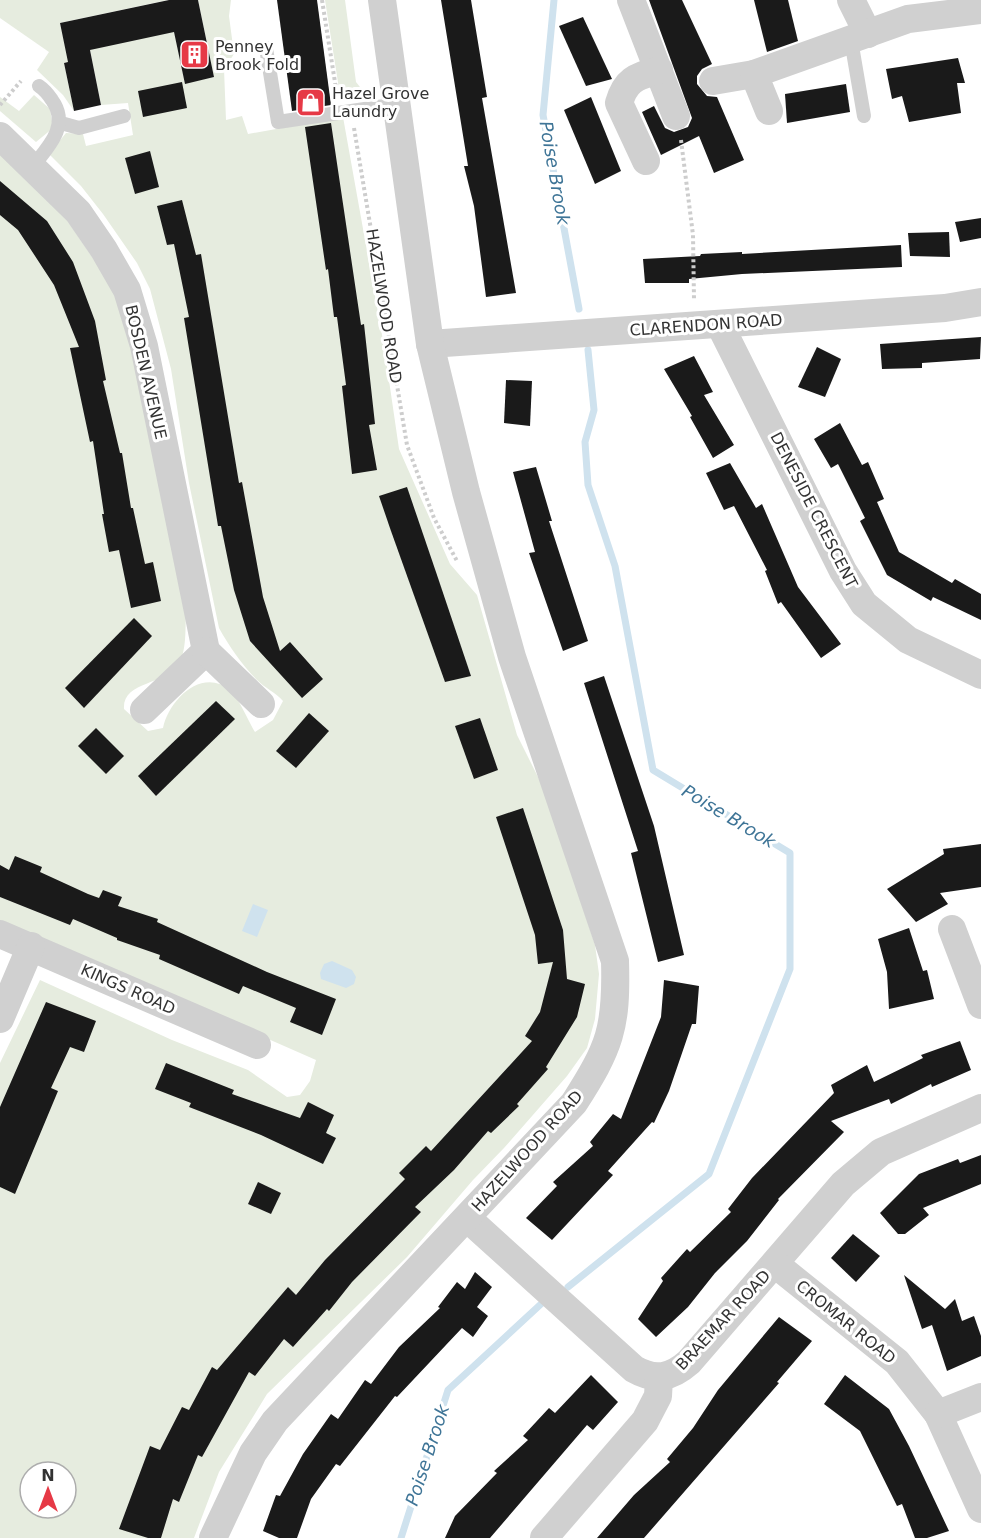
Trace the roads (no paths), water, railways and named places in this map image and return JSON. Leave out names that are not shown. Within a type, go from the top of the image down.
[{"type":"street","name":"HAZELWOOD ROAD","points":[[213,1538],[253,1453],[274,1421],[574,1103],[601,1060],[613,1027],[616,997],[615,961],[512,657],[466,492],[430,344],[382,0]]},
{"type":"street","points":[[632,0],[676,116]]},
{"type":"street","points":[[851,0],[860,37]]},
{"type":"street","points":[[713,81],[754,74],[908,19],[981,10]]},
{"type":"street","points":[[646,161],[619,103],[624,86],[638,76],[659,70]]},
{"type":"street","points":[[754,74],[769,111]]},
{"type":"street","name":"BOSDEN AVENUE","points":[[0,136],[78,212],[104,250],[127,290],[144,346],[206,651]]},
{"type":"street","name":"CLARENDON ROAD","points":[[430,344],[945,308],[981,302]]},
{"type":"street","name":"DENESIDE CRESCENT","points":[[707,325],[843,572],[864,604],[908,640],[981,675]]},
{"type":"street","points":[[144,710],[206,651],[261,704]]},
{"type":"street","points":[[952,929],[981,1005]]},
{"type":"street","name":"KINGS ROAD","points":[[0,934],[256,1045]]},
{"type":"street","points":[[0,1019],[31,946]]},
{"type":"street","name":"BRAEMAR ROAD","points":[[467,1218],[634,1369],[645,1375],[659,1378],[670,1375],[689,1362],[843,1184],[881,1152],[981,1108]]},
{"type":"street","name":"CROMAR ROAD","points":[[775,1264],[897,1362],[938,1414],[981,1509]]},
{"type":"street","points":[[544,1538],[645,1421],[658,1396],[659,1378]]},
{"type":"street","points":[[938,1414],[981,1397]]},
{"type":"lane","points":[[860,37],[864,116]]},
{"type":"lane","points":[[266,48],[278,122],[398,104]]},
{"type":"lane","points":[[33,166],[56,137],[61,123],[56,106],[39,86]]},
{"type":"lane","points":[[61,123],[79,128],[124,116]]},
{"type":"water","points":[[253,904],[268,910],[257,937],[242,931]]},
{"type":"water","points":[[332,961],[352,970],[356,977],[354,984],[346,988],[321,979],[320,973],[324,964]]},
{"type":"waterway","name":"Poise Brook","points":[[554,0],[543,115],[579,309]]},
{"type":"waterway","name":"Poise Brook","points":[[568,1287],[709,1174],[790,969],[790,853],[653,770],[615,566],[588,485],[585,442],[594,410],[588,350]]},
{"type":"waterway","name":"Poise Brook","points":[[401,1538],[448,1390],[541,1304]]},
{"type":"place","name":"Penney Brook Fold","points":[[194,55]]},
{"type":"place","name":"Hazel Grove Laundry","points":[[311,102]]}]
